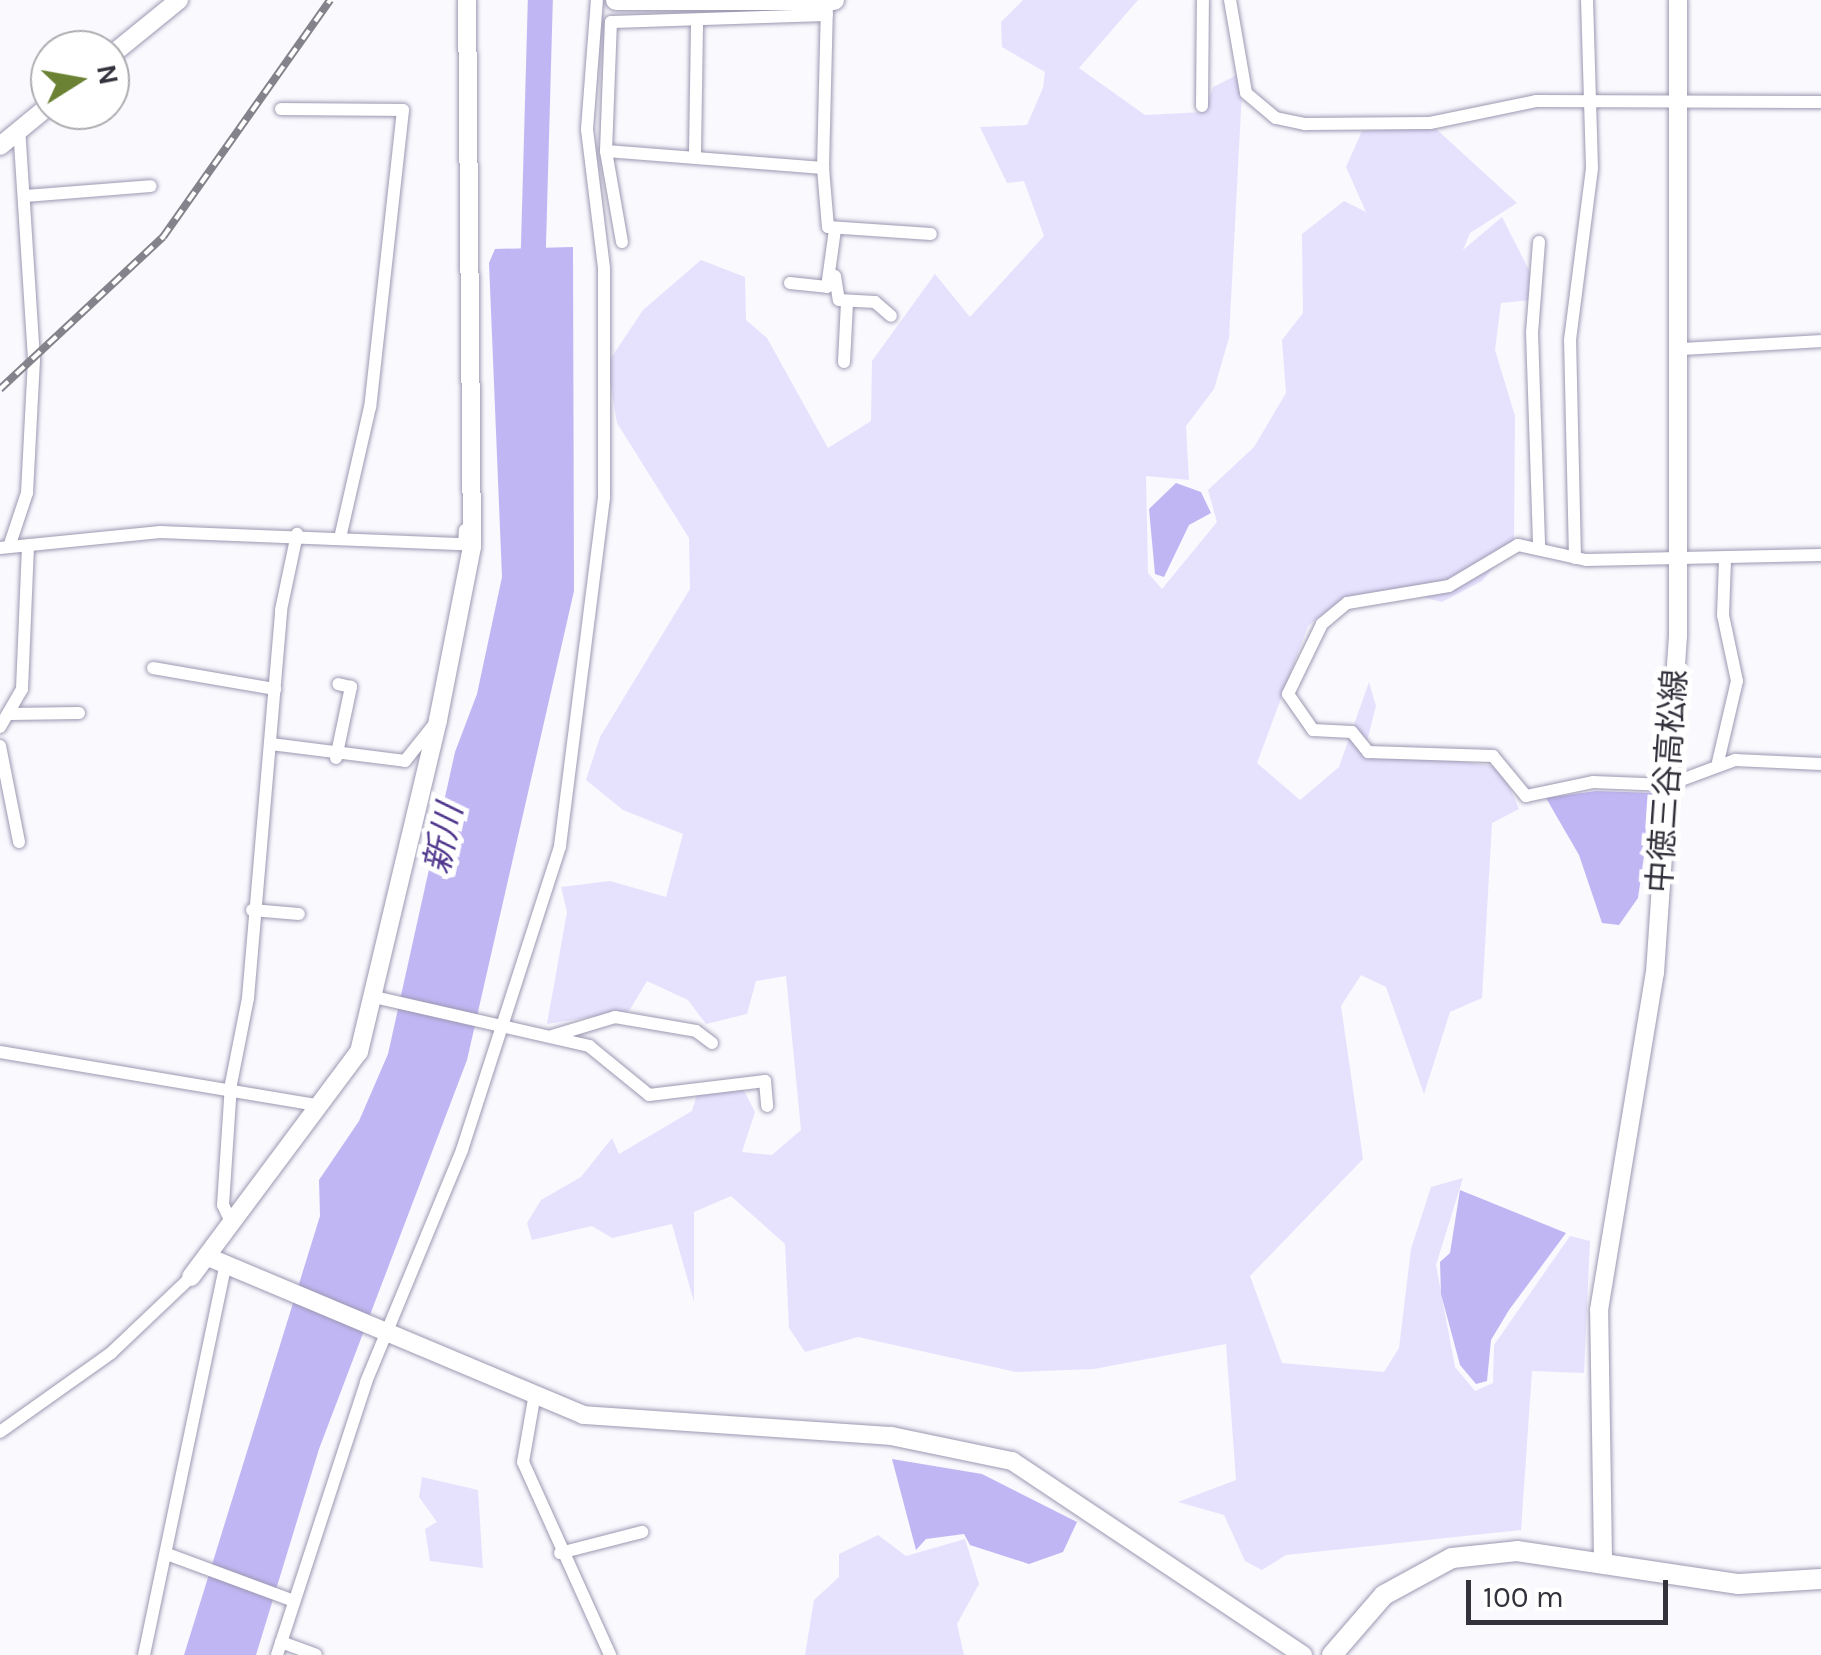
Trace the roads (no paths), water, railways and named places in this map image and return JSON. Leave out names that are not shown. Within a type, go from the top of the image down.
[{"type":"main road","points":[[616,0],[829,5]]},
{"type":"main road","points":[[1332,1655],[1384,1595],[1452,1558],[1603,1557],[1739,1584],[1821,1579]]},
{"type":"street","points":[[130,40],[178,0]]},
{"type":"street","points":[[0,1432],[111,1353],[192,1276],[230,1222],[325,1107],[359,1052],[381,998],[468,576],[472,476],[467,0]]},
{"type":"street","points":[[316,1655],[279,1649],[290,1600],[381,1336],[462,1150],[498,1022],[560,846],[600,551],[604,268],[587,129],[598,0]]},
{"type":"street","points":[[1202,106],[1203,0]]},
{"type":"street","points":[[1230,0],[1246,93],[1276,118],[1430,124],[1588,99],[1821,102]]},
{"type":"street","points":[[1575,558],[1570,340],[1592,168],[1586,0]]},
{"type":"street","name":"中徳三谷高松線","points":[[1603,1557],[1599,1310],[1654,973],[1681,559],[1684,349],[1678,0]]},
{"type":"street","points":[[622,242],[606,151],[611,22],[697,20],[829,5],[823,218],[835,229],[931,234]]},
{"type":"street","points":[[696,152],[697,20]]},
{"type":"street","points":[[281,109],[403,110],[370,407],[340,538]]},
{"type":"street","points":[[0,146],[30,121]]},
{"type":"street","points":[[19,130],[25,196],[30,450],[4,548],[160,532],[236,541],[297,534],[464,544],[472,476]]},
{"type":"street","points":[[606,151],[696,152],[708,164],[823,168]]},
{"type":"street","points":[[25,196],[151,186]]},
{"type":"street","points":[[835,229],[835,276],[847,303],[844,362]]},
{"type":"street","points":[[1538,242],[1539,545]]},
{"type":"street","points":[[790,283],[826,287],[835,276]]},
{"type":"street","points":[[847,303],[875,302],[891,316]]},
{"type":"street","points":[[1684,349],[1821,342]]},
{"type":"street","points":[[230,1222],[223,1205],[231,1084],[275,689],[297,534]]},
{"type":"street","points":[[0,727],[10,714],[28,648],[28,545]]},
{"type":"street","points":[[1821,555],[1725,560],[1575,558],[1539,545],[1495,555],[1449,586],[1347,603],[1322,624],[1288,694],[1313,730],[1352,732],[1368,752],[1493,756],[1526,796],[1593,782],[1668,785],[1718,762],[1821,764]]},
{"type":"street","points":[[1718,762],[1737,681],[1723,615],[1725,560]]},
{"type":"street","points":[[153,668],[275,689]]},
{"type":"street","points":[[336,758],[351,687],[338,684]]},
{"type":"street","points":[[10,714],[79,713]]},
{"type":"street","points":[[270,744],[336,758],[405,761],[438,720]]},
{"type":"street","points":[[0,746],[20,842]]},
{"type":"street","points":[[252,910],[299,914]]},
{"type":"street","points":[[381,998],[589,1046],[649,1095],[765,1081],[768,1106]]},
{"type":"street","points":[[552,1036],[615,1018],[696,1031],[712,1043]]},
{"type":"street","points":[[0,1052],[231,1084],[325,1107]]},
{"type":"street","points":[[208,1256],[274,1290],[534,1399],[618,1422],[891,1436],[1012,1461],[1303,1655]]},
{"type":"street","points":[[144,1655],[225,1266]]},
{"type":"street","points":[[534,1399],[523,1462],[560,1553],[610,1655]]},
{"type":"street","points":[[560,1553],[642,1532]]},
{"type":"street","points":[[168,1554],[192,1569],[290,1600]]},
{"type":"water","points":[[573,247],[574,591],[467,1060],[319,1449],[256,1655],[184,1655],[320,1216],[319,1180],[359,1121],[388,1054],[455,752],[477,694],[502,577],[489,263],[495,249]]},
{"type":"water","points":[[1176,483],[1201,492],[1211,513],[1189,525],[1164,577],[1155,574],[1149,509]]},
{"type":"water","points":[[1596,791],[1653,793],[1638,898],[1619,925],[1602,923],[1579,855],[1546,798]]},
{"type":"water","points":[[1460,1190],[1566,1233],[1491,1340],[1487,1381],[1476,1384],[1460,1365],[1441,1294],[1440,1262],[1450,1253]]},
{"type":"water","points":[[892,1459],[982,1474],[1077,1522],[1063,1552],[1029,1564],[970,1545],[964,1534],[926,1539],[916,1550]]},
{"type":"waterway","name":"新川","points":[[532,280],[540,0]]},
{"type":"railway","points":[[0,389],[163,237],[330,0]]}]
